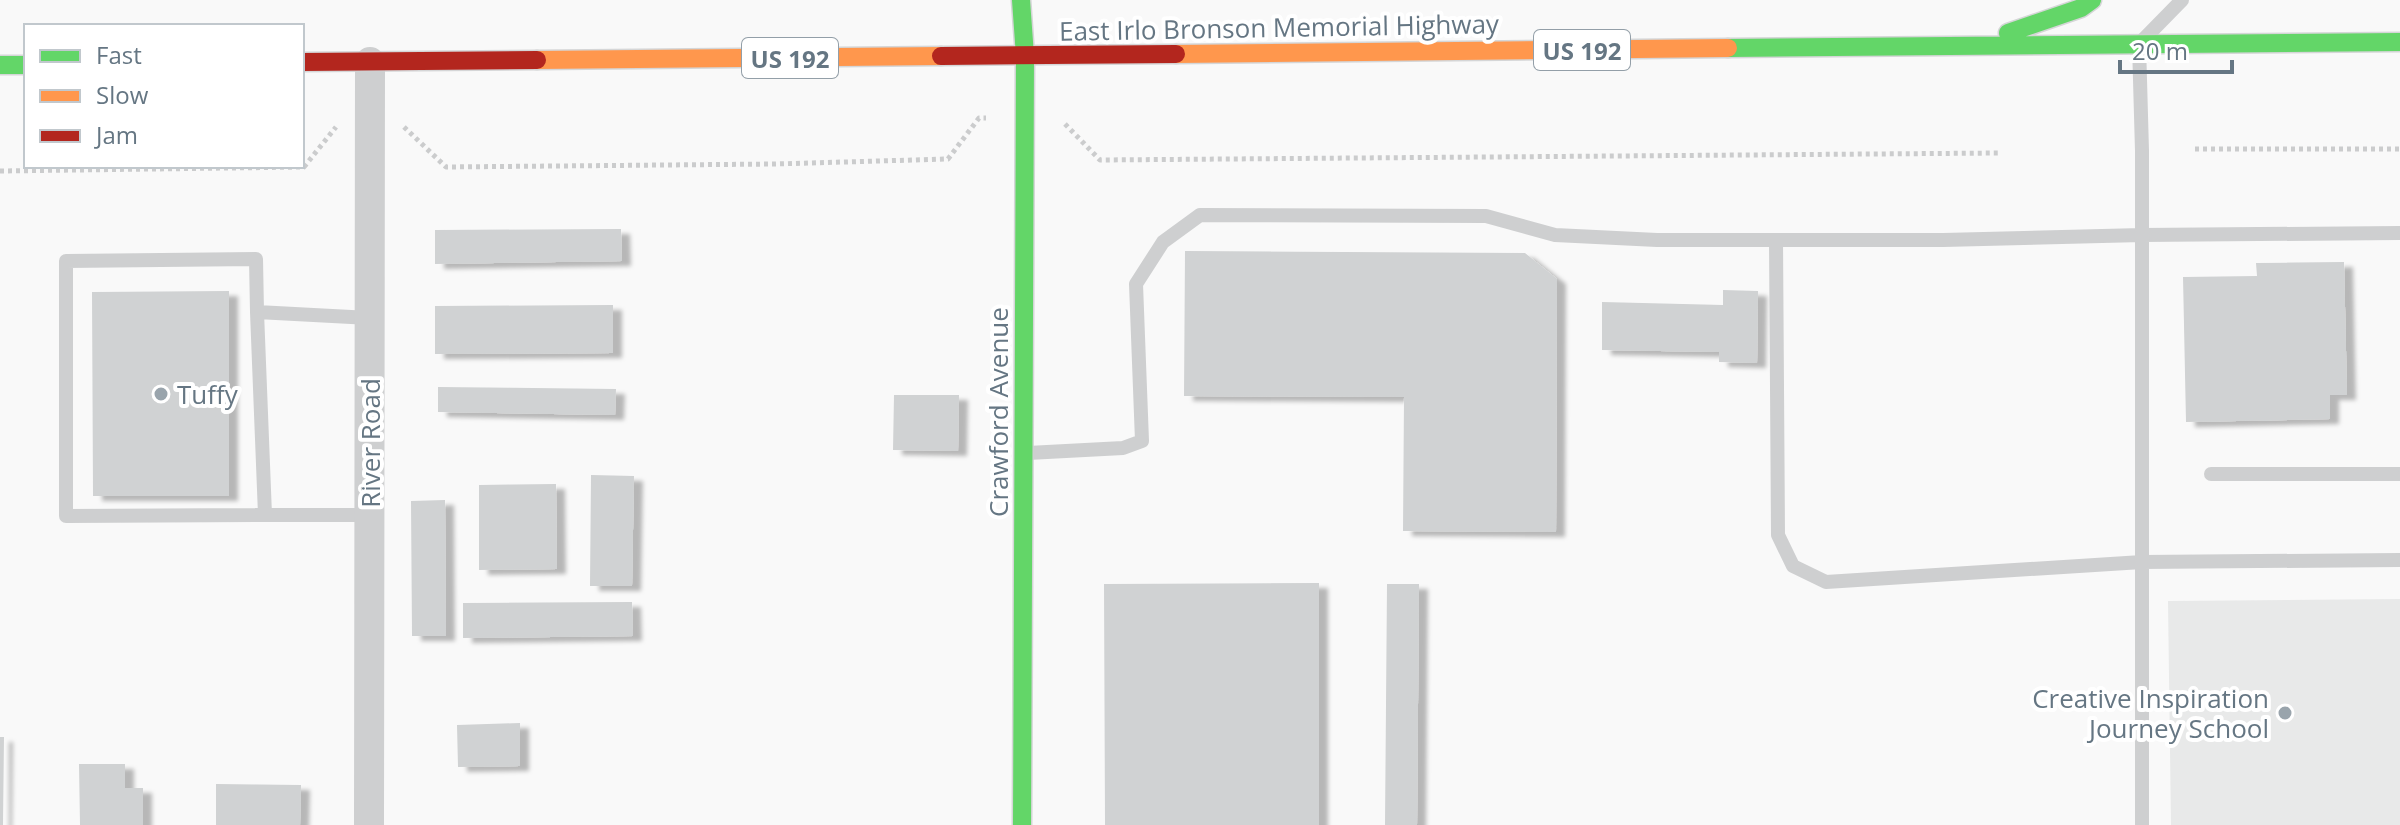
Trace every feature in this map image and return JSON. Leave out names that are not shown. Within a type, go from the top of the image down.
[{"type":"main road","name":"Crawford Avenue","points":[[1021,0],[1025,56],[1022,825]]},
{"type":"main road","points":[[1971,46],[2081,8],[2092,0]]},
{"type":"main road","name":"East Irlo Bronson Memorial Highway","points":[[304,62],[2400,42]]},
{"type":"main road","points":[[0,65],[24,65]]},
{"type":"street","name":"River Road","points":[[369,825],[370,62]]},
{"type":"lane","points":[[2142,825],[2139,44],[2182,0]]},
{"type":"lane","points":[[1024,453],[1123,448],[1142,441],[1136,284],[1163,242],[1200,215],[1486,216],[1555,235],[1657,240],[1943,240],[2400,233]]},
{"type":"lane","points":[[1776,240],[1778,535],[1793,566],[1826,582],[2142,562],[2400,560]]},
{"type":"lane","points":[[265,515],[256,259],[66,261],[66,516],[370,515]]},
{"type":"lane","points":[[257,312],[371,318]]},
{"type":"lane","points":[[2211,474],[2400,474]]},
{"type":"path","points":[[304,167],[338,125],[403,125],[446,167],[775,164],[948,159],[979,118],[1025,117],[1059,118],[1100,160],[2001,153]]},
{"type":"path","points":[[2195,149],[2400,149]]},
{"type":"path","points":[[0,171],[228,168]]},
{"type":"shaded area","name":"Creative Inspiration Journey School","points":[[2400,599],[2400,825],[2171,825],[2168,601]]},
{"type":"building","points":[[621,229],[622,261],[435,264],[435,230]]},
{"type":"building","points":[[1185,251],[1525,253],[1557,279],[1556,532],[1403,531],[1404,397],[1184,396]]},
{"type":"building","points":[[2344,262],[2347,395],[2330,395],[2330,419],[2186,422],[2183,277],[2257,276],[2256,263]]},
{"type":"building","points":[[1723,290],[1758,291],[1757,363],[1719,362],[1719,352],[1602,350],[1602,302],[1723,305]]},
{"type":"building","name":"Tuffy","points":[[229,291],[229,496],[93,496],[92,292]]},
{"type":"building","points":[[613,305],[613,353],[435,354],[435,306]]},
{"type":"building","points":[[438,387],[616,389],[615,415],[438,412]]},
{"type":"building","points":[[894,395],[959,395],[958,451],[893,450]]},
{"type":"building","points":[[591,475],[634,476],[632,586],[590,586]]},
{"type":"building","points":[[556,484],[557,569],[479,570],[479,485]]},
{"type":"building","points":[[445,500],[446,636],[412,636],[411,501]]},
{"type":"building","points":[[1319,583],[1319,825],[1105,825],[1104,584]]},
{"type":"building","points":[[1387,584],[1419,584],[1417,825],[1385,825]]},
{"type":"building","points":[[632,602],[633,636],[463,638],[463,603]]},
{"type":"building","points":[[520,723],[520,766],[458,767],[457,725]]},
{"type":"building","points":[[0,737],[4,737],[3,825],[0,825]]},
{"type":"building","points":[[79,764],[125,764],[125,788],[143,788],[143,825],[80,825]]},
{"type":"building","points":[[216,784],[301,785],[300,825],[216,825]]},
{"type":"traffic: fast","points":[[1021,0],[1025,56],[1022,825]]},
{"type":"traffic: fast","points":[[2008,33],[2081,8],[2092,0]]},
{"type":"traffic: fast","points":[[1728,48],[2400,42]]},
{"type":"traffic: fast","points":[[0,65],[24,65]]},
{"type":"traffic: slow","points":[[1176,54],[1728,48]]},
{"type":"traffic: slow","points":[[537,60],[941,56]]},
{"type":"traffic: jam","points":[[941,56],[1176,54]]},
{"type":"traffic: jam","points":[[304,62],[537,60]]},
{"type":"place","name":"Tuffy","points":[[161,394]]},
{"type":"place","name":"Creative Inspiration Journey School","points":[[2285,713]]}]
